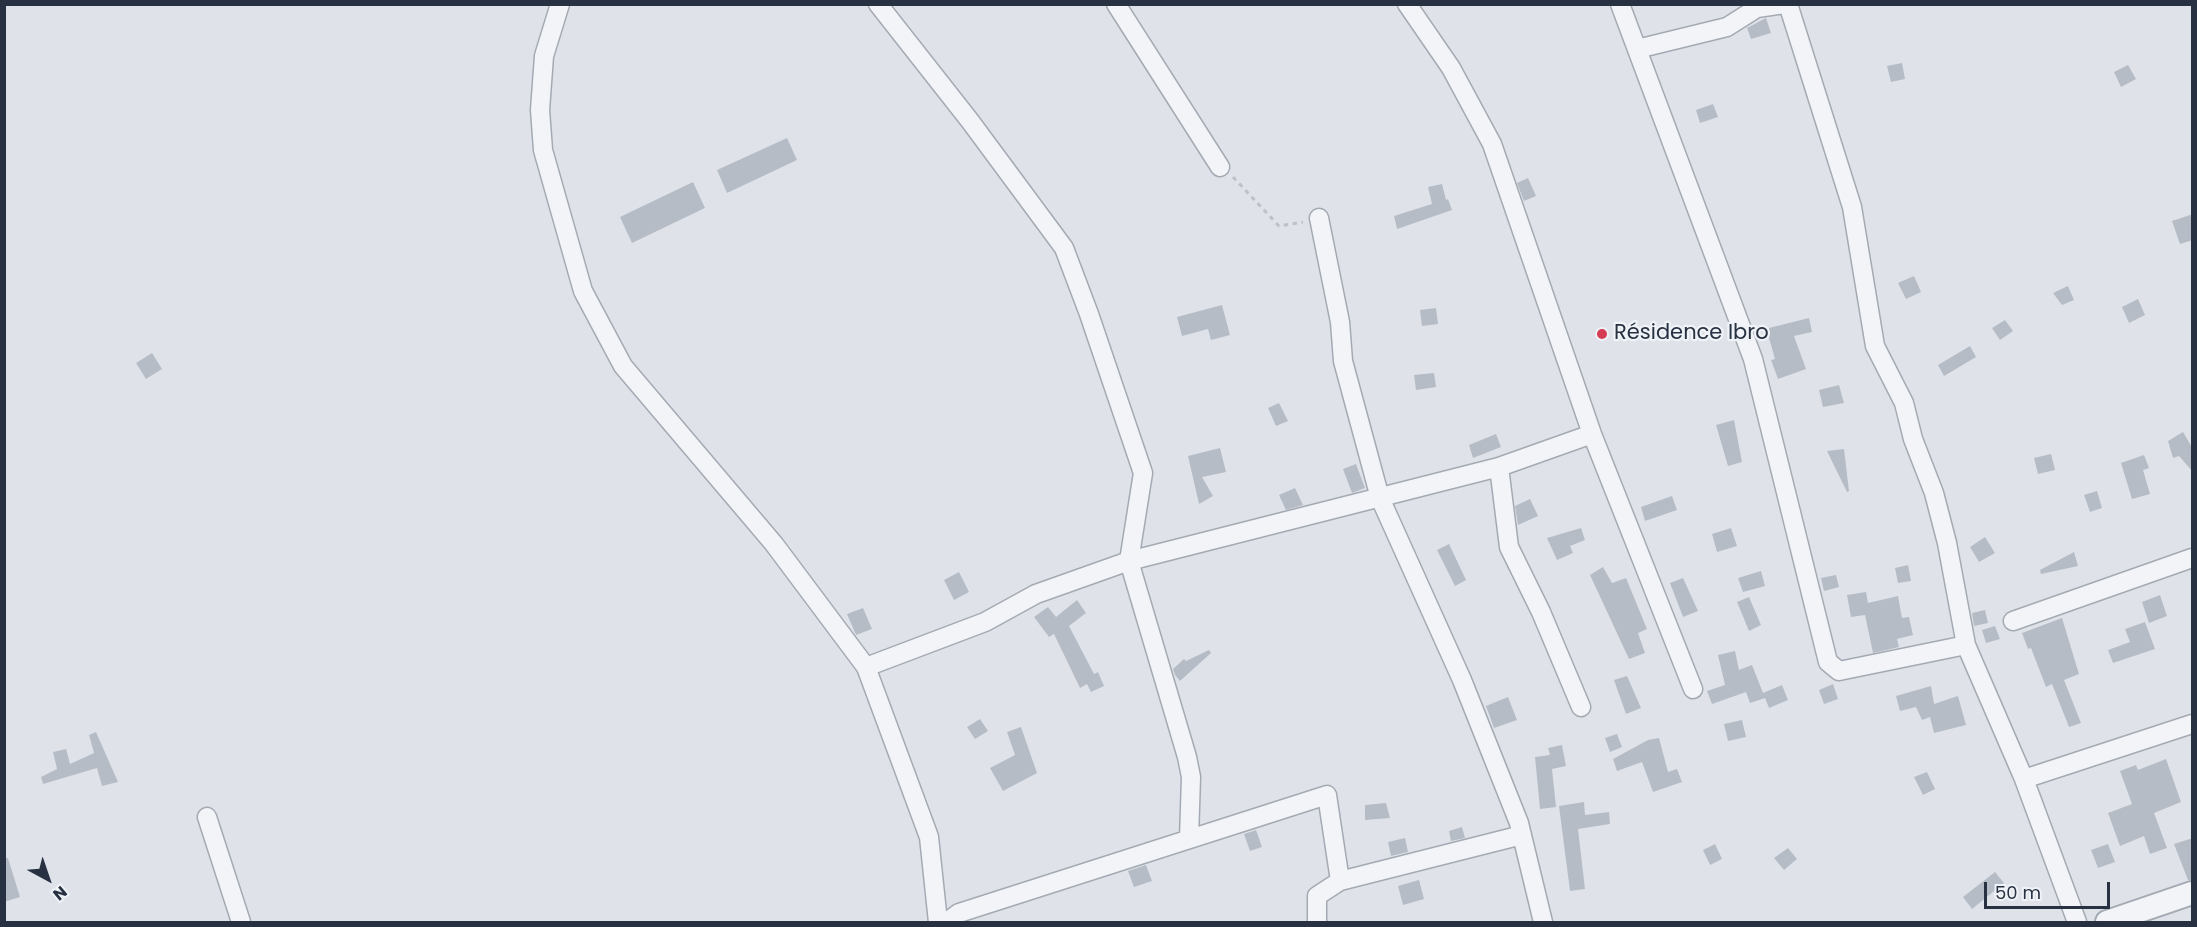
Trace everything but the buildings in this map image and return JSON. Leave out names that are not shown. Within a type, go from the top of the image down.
[{"type":"street","points":[[560,4],[544,56],[540,110],[543,150],[583,291],[623,366],[774,544],[866,667],[929,837],[938,922]]},
{"type":"street","points":[[878,4],[970,121],[1064,249],[1143,474],[1129,561],[1188,757],[1191,777],[1190,839]]},
{"type":"street","points":[[1116,4],[1220,167]]},
{"type":"street","points":[[1407,4],[1451,68],[1492,144],[1592,434],[1693,689]]},
{"type":"street","points":[[1620,4],[1754,359],[1828,662],[1839,671],[1966,645]]},
{"type":"street","points":[[1637,49],[1727,27],[1757,8],[1786,4],[1852,207],[1875,346],[1904,403],[1913,439],[1934,493],[1947,543],[1966,645],[2024,779],[2077,922]]},
{"type":"street","points":[[1319,218],[1340,322],[1343,361],[1380,498],[1462,680],[1522,835],[1543,922]]},
{"type":"street","points":[[866,667],[985,622],[1036,594],[1129,561],[1499,467],[1592,434]]},
{"type":"street","points":[[1499,467],[1509,547],[1541,612],[1581,707]]},
{"type":"street","points":[[2013,621],[2193,558]]},
{"type":"street","points":[[2024,779],[2193,724]]},
{"type":"street","points":[[947,922],[959,913],[1328,795],[1340,881]]},
{"type":"street","points":[[207,818],[241,922]]},
{"type":"street","points":[[1317,922],[1317,896],[1340,881],[1522,835]]},
{"type":"street","points":[[2106,922],[2193,893]]},
{"type":"path","points":[[1220,167],[1243,185],[1279,226],[1319,218]]},
{"type":"place","name":"Résidence Ibro","points":[[1602,334]]}]
